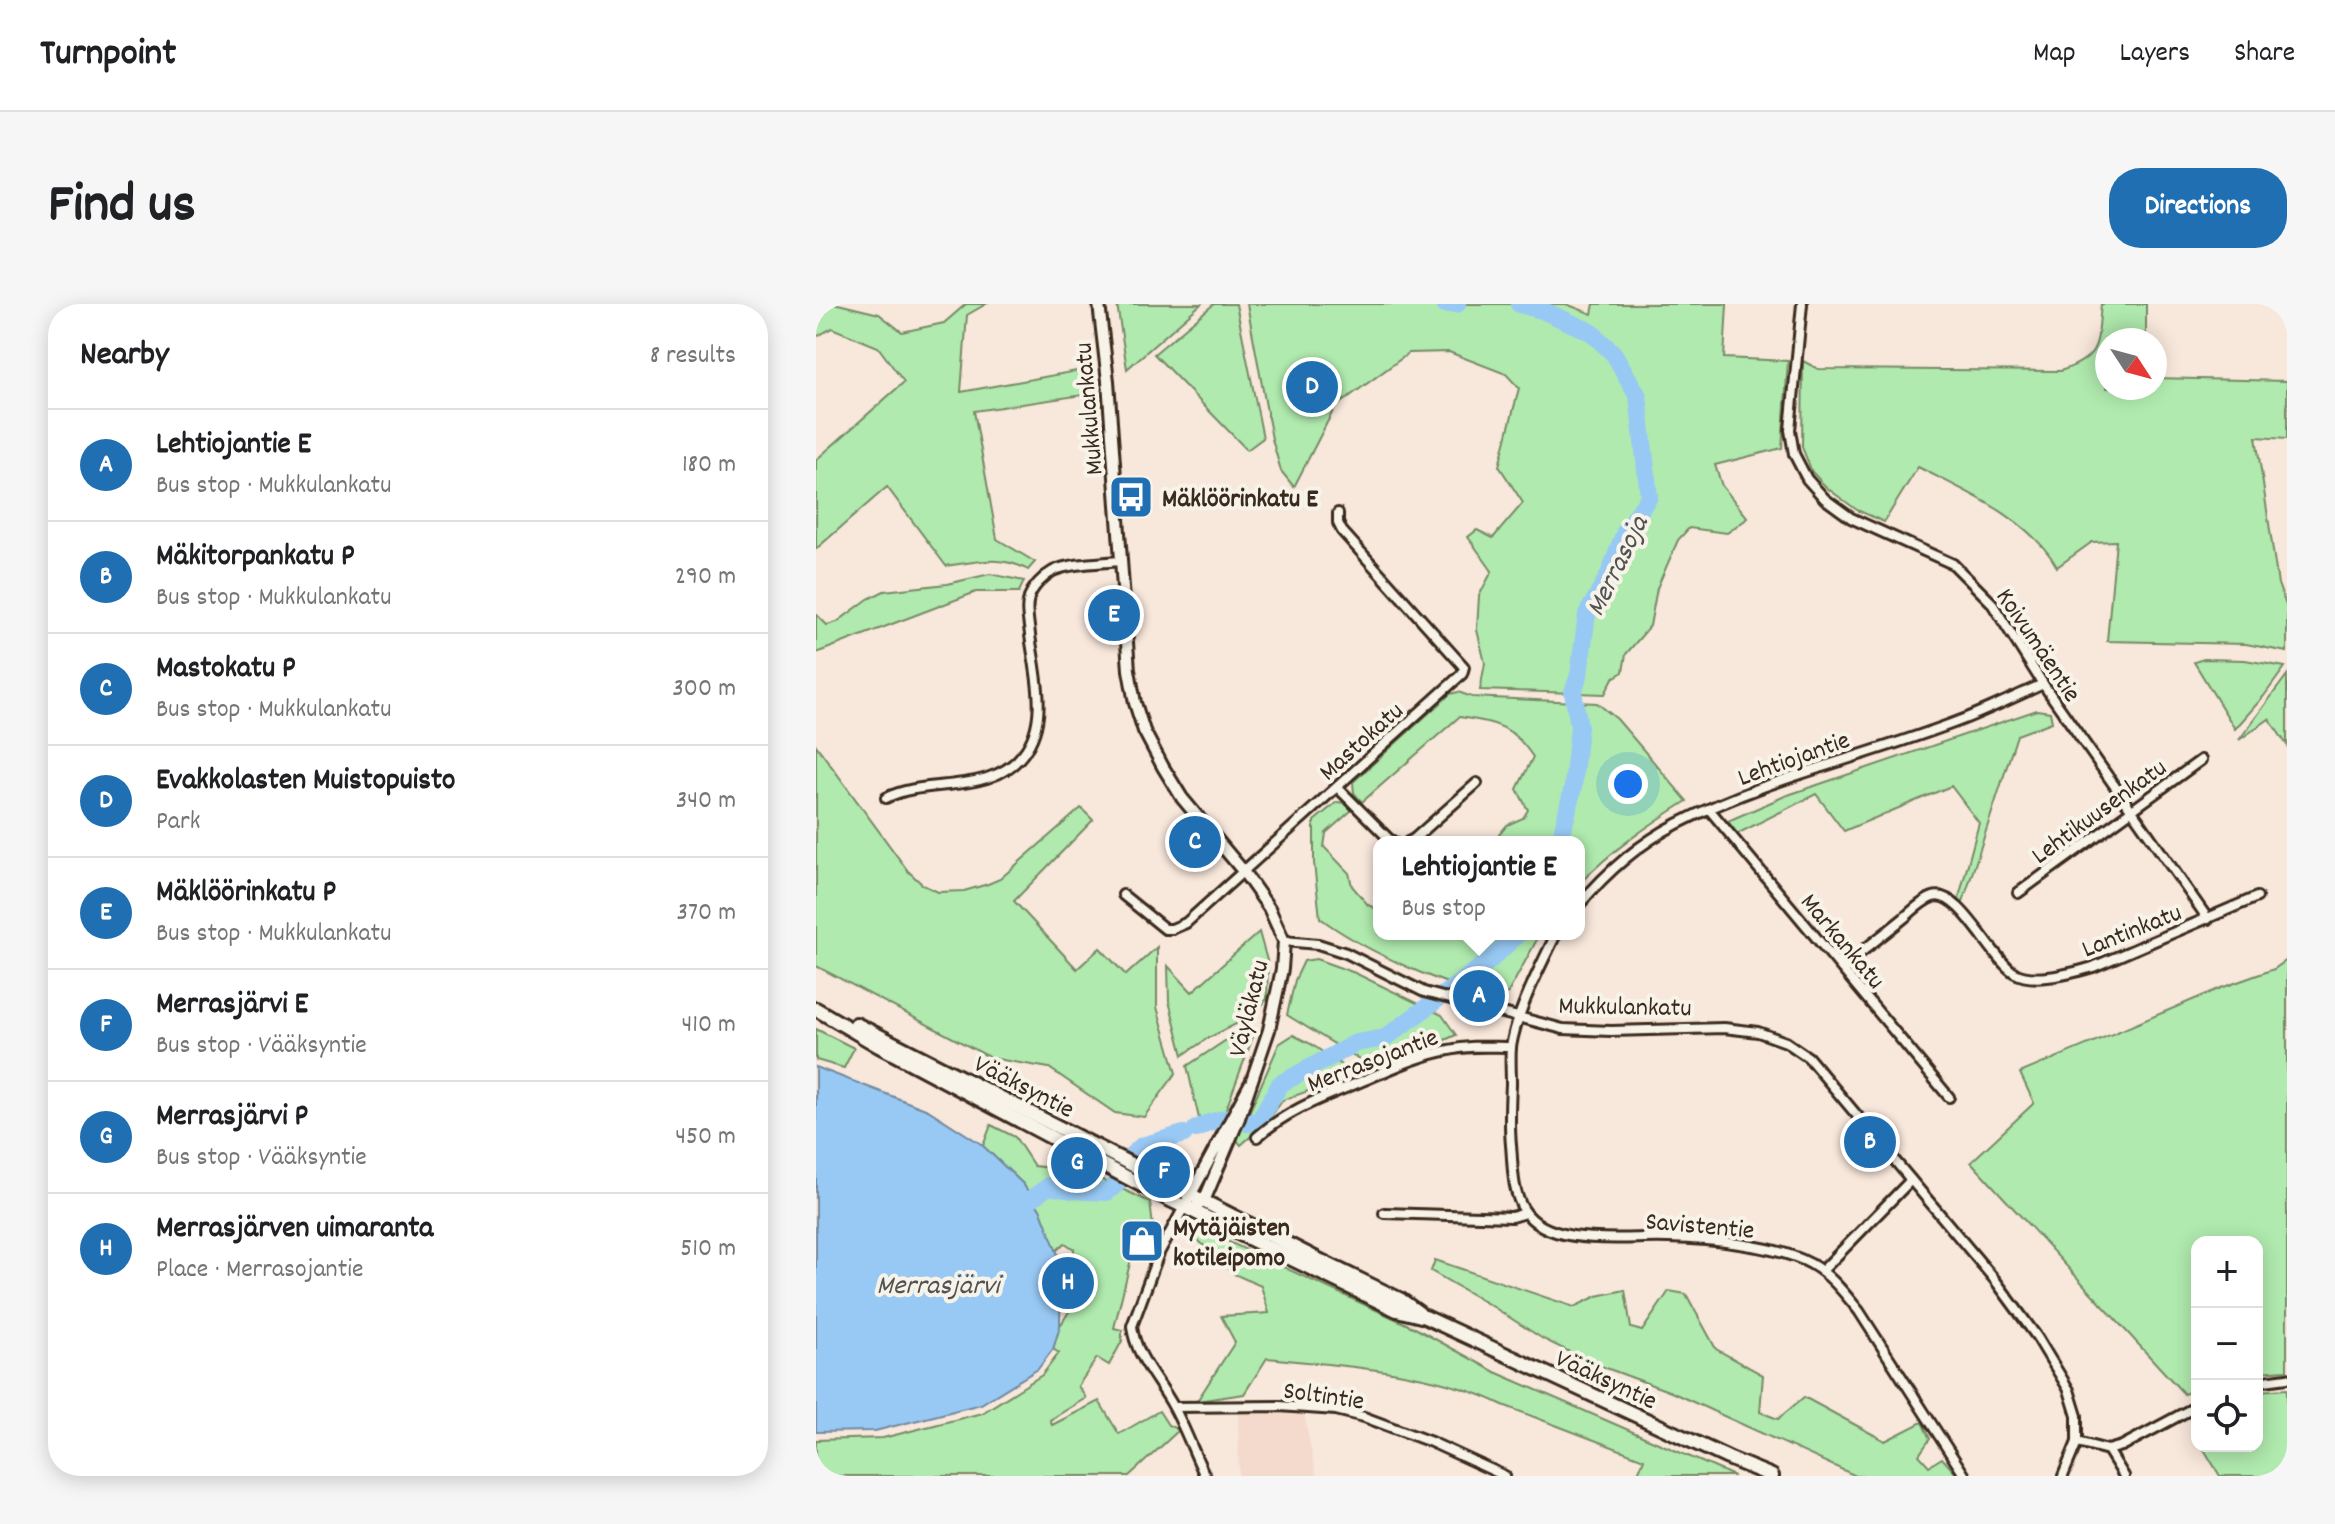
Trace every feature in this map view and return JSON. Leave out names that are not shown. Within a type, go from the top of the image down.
[{"type":"highway","name":"Vääksyntie","points":[[816,1008],[879,1046],[1397,1310],[1425,1317]]},
{"type":"highway","name":"Vääksyntie","points":[[1187,1201],[1204,1201],[1401,1300],[1425,1317],[1764,1476]]},
{"type":"highway","name":"Vääksyntie","points":[[1728,1458],[1772,1476]]},
{"type":"street","name":"Mukkulankatu","points":[[1099,304],[1108,381],[1129,670],[1135,703],[1144,731],[1182,798],[1243,871],[1269,908],[1284,941],[1318,944],[1346,953],[1424,992],[1563,1029],[1724,1028],[1758,1032],[1786,1042],[1808,1057],[1995,1280],[2037,1337],[2069,1390],[2077,1416],[2077,1442],[2063,1476]]},
{"type":"street","name":"Koivumäentie","points":[[1802,304],[1790,430],[1794,454],[1807,479],[1825,499],[1851,518],[1953,564],[1991,602],[2043,684],[2208,919]]},
{"type":"street","name":"Mastokatu","points":[[1123,895],[1165,929],[1186,923],[1464,671],[1464,667],[1342,531],[1338,513]]},
{"type":"street","points":[[886,798],[896,793],[966,784],[996,774],[1023,754],[1038,719],[1039,698],[1027,614],[1028,598],[1037,584],[1053,572],[1120,561]]},
{"type":"street","name":"Lehtiojantie","points":[[1585,898],[1630,855],[1675,825],[1709,809],[1964,719],[2043,684]]},
{"type":"street","name":"Lehtikuusenkatu","points":[[2018,893],[2201,760]]},
{"type":"street","points":[[1417,836],[1477,783]]},
{"type":"street","points":[[1337,787],[1386,836]]},
{"type":"street","name":"Markankatu","points":[[1709,809],[1949,1097]]},
{"type":"street","name":"Lantinkatu","points":[[1842,968],[1934,896],[1944,896],[1973,922],[1994,953],[2015,973],[2041,977],[2068,975],[2093,967],[2257,897]]},
{"type":"street","points":[[1384,1213],[1512,1217],[1525,1213],[1515,1186],[1510,1138],[1511,1047],[1553,940]]},
{"type":"street","name":"Väyläkatu","points":[[1204,1201],[1220,1166],[1275,1008],[1284,941]]},
{"type":"street","name":"Merrasojantie","points":[[1257,1137],[1277,1120],[1300,1107],[1396,1067],[1447,1050],[1475,1046],[1511,1047]]},
{"type":"street","name":"Väyläkatu","points":[[1187,1201],[1250,1084]]},
{"type":"street","points":[[1822,1271],[1911,1180]]},
{"type":"street","points":[[1187,1201],[1159,1253],[1132,1326],[1133,1337],[1174,1407],[1205,1476]]},
{"type":"street","name":"Savistentie","points":[[1525,1213],[1538,1225],[1554,1233],[1580,1237],[1670,1238],[1725,1243],[1769,1250],[1808,1262],[1846,1294],[1859,1311],[1965,1476]]},
{"type":"street","points":[[2263,1381],[2287,1378]]},
{"type":"street","name":"Soltintie","points":[[1174,1407],[1279,1406],[1336,1410],[1431,1442],[1505,1476]]},
{"type":"street","points":[[2077,1442],[2108,1450],[2122,1446],[2191,1409]]},
{"type":"street","points":[[2108,1450],[2124,1476]]},
{"type":"shaded area","points":[[1238,1411],[1304,1413],[1316,1476],[1239,1476]]},
{"type":"green space","points":[[827,304],[879,314],[902,332],[944,323],[966,304],[986,304],[967,315],[961,392],[1088,369],[1090,394],[974,411],[997,539],[1035,562],[1028,570],[998,561],[946,566],[887,487],[816,549],[816,460],[904,382],[878,347],[832,328],[816,337],[816,307]]},
{"type":"green space","points":[[1117,304],[1201,304],[1127,369]]},
{"type":"green space","points":[[1214,304],[1236,304],[1263,438],[1247,450],[1154,354]]},
{"type":"green space","points":[[1247,304],[1566,304],[1592,314],[1594,304],[1727,304],[1724,358],[1788,361],[1782,448],[1715,465],[1722,486],[1748,518],[1727,533],[1689,528],[1678,540],[1657,588],[1650,626],[1626,654],[1623,672],[1613,678],[1605,694],[1480,690],[1485,663],[1477,630],[1479,596],[1492,571],[1468,537],[1477,530],[1493,538],[1523,503],[1499,466],[1519,388],[1506,374],[1449,352],[1409,353],[1335,407],[1294,487],[1281,471],[1272,439]]},
{"type":"green space","points":[[2101,304],[2146,304],[2146,328],[2099,328]]},
{"type":"green space","points":[[2095,347],[2095,400],[2167,400],[2167,378],[2287,381],[2287,439],[2256,437],[2278,584],[2287,608],[2287,652],[2246,644],[2107,641],[2116,541],[2092,542],[2057,567],[2045,550],[2014,520],[1976,496],[1918,467],[1884,522],[1857,510],[1827,488],[1812,472],[1802,447],[1803,361],[1818,369],[2060,371],[2074,366]]},
{"type":"green space","points":[[990,574],[1024,581],[1019,592],[976,592],[816,653],[816,614],[827,625],[837,622],[884,591],[947,584]]},
{"type":"green space","points":[[2204,659],[2245,660],[2285,667],[2235,729],[2194,662]]},
{"type":"green space","points":[[2287,675],[2287,745],[2269,719],[2239,740]]},
{"type":"green space","points":[[1458,692],[1472,697],[1597,703],[1617,719],[1687,801],[1630,839],[1585,878],[1585,836],[1498,836],[1507,825],[1523,818],[1528,810],[1517,789],[1533,757],[1510,731],[1483,721],[1459,717],[1362,802],[1354,793],[1353,782],[1450,694]]},
{"type":"green space","points":[[2037,710],[2050,712],[2052,722],[2017,735],[1962,905],[1958,901],[1979,823],[1951,786],[1844,831],[1816,794],[1737,834],[1728,821],[1785,796]]},
{"type":"green space","points":[[816,745],[908,871],[923,885],[938,892],[964,891],[1000,879],[1081,808],[1093,820],[1014,901],[1077,969],[1100,948],[1126,975],[1157,947],[1157,1007],[1176,1073],[1144,1117],[1115,1113],[1049,1068],[991,1058],[816,966]]},
{"type":"green space","points":[[1337,802],[1345,803],[1352,810],[1326,833],[1324,847],[1349,873],[1352,886],[1373,907],[1373,940],[1537,940],[1508,993],[1500,997],[1431,977],[1359,943],[1320,918],[1314,863],[1314,821]]},
{"type":"green space","points":[[1259,932],[1268,964],[1267,999],[1254,1015],[1208,1038],[1183,1055],[1169,1001],[1168,966],[1192,992]]},
{"type":"green space","points":[[1316,959],[1355,973],[1442,1015],[1456,1035],[1377,1070],[1287,1015],[1295,980],[1304,961]]},
{"type":"green space","points":[[2287,960],[2287,1370],[2263,1372],[2263,1236],[2191,1236],[2191,1391],[2184,1394],[1971,1162],[2034,1103],[2020,1073],[2221,988],[2274,969]]},
{"type":"green space","points":[[816,1029],[854,1048],[844,1068],[816,1060]]},
{"type":"green space","points":[[1247,1031],[1254,1034],[1222,1120],[1202,1132],[1187,1066],[1231,1037]]},
{"type":"green space","points":[[1293,1035],[1355,1074],[1283,1100],[1266,1123],[1241,1145],[1237,1140],[1279,1044]]},
{"type":"green space","points":[[991,1125],[1015,1137],[1034,1166],[1085,1172],[1150,1202],[1153,1227],[1139,1227],[1114,1328],[1122,1330],[1122,1341],[1109,1365],[1097,1358],[1078,1386],[1086,1398],[1050,1420],[1052,1425],[1099,1401],[1119,1434],[1159,1411],[1168,1425],[1179,1430],[1129,1476],[816,1476],[816,1440],[883,1438],[982,1413],[1042,1375],[1059,1353],[1053,1349],[1060,1326],[1075,1302],[1074,1249],[1065,1243],[1056,1251],[1041,1211],[1023,1184],[983,1146]]},
{"type":"green space","points":[[1188,1223],[1415,1328],[1495,1372],[1734,1476],[1637,1476],[1644,1459],[1475,1393],[1387,1371],[1267,1358],[1244,1394],[1197,1401],[1235,1342],[1221,1316],[1269,1313],[1261,1286],[1234,1274],[1183,1226]]},
{"type":"green space","points":[[1435,1260],[1574,1307],[1597,1296],[1625,1290],[1631,1328],[1642,1331],[1669,1291],[1686,1294],[1716,1349],[1763,1375],[1760,1412],[1778,1419],[1804,1397],[1885,1441],[1922,1422],[1930,1439],[1919,1455],[1929,1466],[1942,1458],[1958,1476],[1856,1476],[1671,1392],[1590,1362],[1543,1339],[1431,1271]]},
{"type":"green space","points":[[2287,1389],[2287,1476],[2220,1476],[2206,1452],[2263,1452],[2263,1391]]},
{"type":"water","name":"Merrasjärvi","points":[[816,1067],[928,1110],[981,1144],[1023,1184],[1041,1211],[1061,1263],[1060,1326],[1053,1349],[1038,1369],[981,1404],[875,1431],[816,1432]]},
{"type":"waterway","name":"Merrasoja","points":[[1445,304],[1457,304]]},
{"type":"waterway","name":"Merrasoja","points":[[1519,304],[1542,310],[1591,332],[1614,354],[1638,396],[1649,497],[1625,532],[1609,575],[1587,614],[1579,675],[1573,692],[1579,726],[1573,787],[1561,836]]},
{"type":"waterway","name":"Merrasoja","points":[[1247,1123],[1259,1121],[1280,1084],[1356,1043],[1385,1038],[1488,962],[1512,940]]},
{"type":"waterway","name":"Merrasoja","points":[[1196,1129],[1227,1118]]},
{"type":"waterway","name":"Merrasoja","points":[[1131,1156],[1142,1146],[1184,1134]]},
{"type":"waterway","name":"Merrasoja","points":[[1032,1198],[1049,1186],[1107,1192],[1119,1182]]},
{"type":"place","name":"Evakkolasten Muistopuisto","points":[[1312,387]]},
{"type":"place","name":"Mäklöörinkatu E","points":[[1131,497]]},
{"type":"place","name":"Mäklöörinkatu P","points":[[1114,615]]},
{"type":"place","name":"Mastokatu P","points":[[1195,842]]},
{"type":"place","name":"Lehtiojantie E","points":[[1479,996]]},
{"type":"place","name":"Mäkitorpankatu P","points":[[1870,1142]]},
{"type":"place","name":"Merrasjärvi P","points":[[1077,1163]]},
{"type":"place","name":"Merrasjärvi E","points":[[1164,1172]]},
{"type":"place","name":"Mytäjäisten kotileipomo","points":[[1142,1241]]},
{"type":"place","name":"Merrasjärven uimaranta","points":[[1068,1283]]}]
